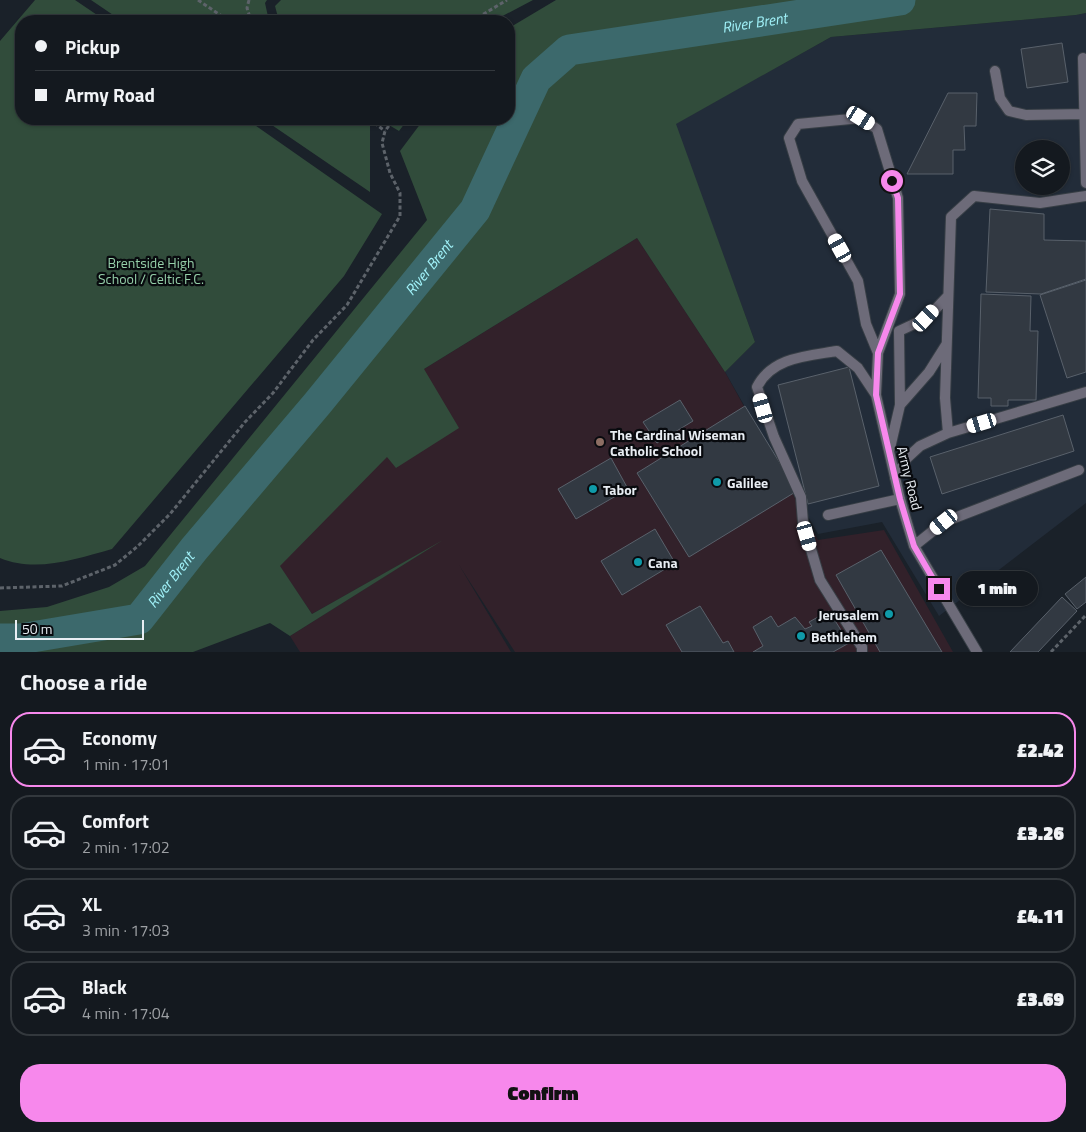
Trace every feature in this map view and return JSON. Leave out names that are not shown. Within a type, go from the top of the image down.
[{"type":"lane","points":[[1083,58],[1086,184]]},
{"type":"lane","points":[[995,71],[1000,98],[1009,111],[1026,115],[1085,114]]},
{"type":"lane","points":[[861,118],[877,129],[898,198],[900,294],[878,353],[866,324],[858,281],[802,181],[789,138],[798,124],[861,118]]},
{"type":"lane","points":[[948,433],[945,398],[951,217],[974,196],[1040,203],[1086,196]]},
{"type":"lane","points":[[890,452],[900,405],[899,331],[926,318],[948,296]]},
{"type":"lane","points":[[900,405],[929,372],[946,344]]},
{"type":"lane","points":[[862,652],[862,647],[820,580],[803,522],[801,498],[796,482],[774,437],[757,387],[762,377],[768,371],[791,359],[837,351],[858,368],[876,395]]},
{"type":"lane","name":"Army Road","points":[[878,353],[876,395],[900,499],[914,546],[977,652]]},
{"type":"lane","points":[[895,478],[907,458],[920,446],[948,433],[1086,392]]},
{"type":"lane","points":[[914,546],[944,522],[1079,470]]},
{"type":"lane","points":[[828,515],[900,499]]},
{"type":"path","points":[[198,0],[220,15]]},
{"type":"path","points":[[249,0],[247,8],[249,15]]},
{"type":"path","points":[[482,15],[507,0]]},
{"type":"path","points":[[376,125],[384,131]]},
{"type":"path","points":[[0,588],[62,586],[116,564],[138,546],[170,514],[245,422],[273,393],[313,340],[347,305],[400,216],[400,193],[390,173],[382,144],[384,131],[389,125]]},
{"type":"path","points":[[1051,652],[1086,615]]},
{"type":"shaded area","points":[[1086,13],[1086,503],[939,616],[882,522],[818,534],[725,372],[755,342],[675,124],[831,37]]},
{"type":"shaded area","name":"The Cardinal Wiseman Catholic School","points":[[637,238],[725,372],[818,540],[884,530],[953,652],[515,652],[459,565],[511,652],[300,652],[290,636],[428,549],[312,614],[279,566],[387,456],[397,468],[424,369]]},
{"type":"green space","name":"Brentside High School / Celtic F.C.","points":[[35,0],[75,0],[97,15],[22,15]]},
{"type":"green space","points":[[91,0],[267,0],[265,3],[268,15],[113,15]]},
{"type":"green space","points":[[281,0],[533,0],[504,15],[277,15],[275,6]]},
{"type":"green space","points":[[556,0],[1086,0],[1086,13],[1076,15],[831,37],[676,124],[755,342],[725,372],[637,238],[424,369],[459,428],[396,468],[387,457],[280,566],[312,614],[443,540],[290,636],[270,623],[193,652],[0,652],[0,611],[47,607],[109,587],[145,566],[427,220],[400,151],[420,125],[515,125],[515,24]]},
{"type":"green space","name":"Brentside High School / Celtic F.C.","points":[[15,23],[15,125],[255,125],[382,214],[344,276],[112,549],[56,563],[28,564],[0,558],[0,41]]},
{"type":"green space","points":[[272,125],[370,125],[370,192]]},
{"type":"green space","points":[[389,125],[404,125],[399,131]]},
{"type":"building","points":[[1062,43],[1068,82],[1027,88],[1021,49]]},
{"type":"building","points":[[948,93],[977,93],[976,126],[964,126],[965,150],[953,150],[953,174],[907,174]]},
{"type":"building","points":[[990,209],[1044,214],[1044,240],[1086,241],[1086,279],[1041,294],[986,292]]},
{"type":"building","points":[[1086,280],[1086,372],[1067,378],[1040,295]]},
{"type":"building","points":[[981,294],[1031,296],[1030,331],[1038,331],[1036,400],[1008,400],[1008,406],[991,406],[991,398],[978,398]]},
{"type":"building","points":[[849,367],[879,486],[808,504],[778,385]]},
{"type":"building","points":[[680,400],[693,421],[657,443],[643,422]]},
{"type":"building","name":"Galilee","points":[[745,406],[797,491],[689,557],[637,473]]},
{"type":"building","points":[[1063,415],[1074,451],[942,494],[930,457]]},
{"type":"building","name":"Tabor","points":[[611,458],[628,489],[576,519],[558,489]]},
{"type":"building","name":"Cana","points":[[655,529],[675,563],[622,595],[601,561]]},
{"type":"building","name":"Jerusalem","points":[[881,550],[942,652],[880,652],[836,575]]},
{"type":"building","points":[[1086,577],[1086,602],[1077,609],[1065,594]]},
{"type":"building","points":[[1062,597],[1077,611],[1038,652],[1010,652]]},
{"type":"building","points":[[700,606],[723,643],[728,641],[734,652],[682,652],[666,625]]},
{"type":"building","name":"Bethlehem","points":[[829,611],[849,643],[833,652],[753,652],[763,646],[753,627],[771,616],[778,627],[795,617],[805,629],[812,626],[809,622]]},
{"type":"waterway","name":"River Brent","points":[[515,124],[536,79],[569,50],[900,0]]},
{"type":"waterway","name":"River Brent","points":[[0,639],[20,639],[139,619],[194,549],[317,404],[475,210],[515,125]]},
{"type":"place","name":"The Cardinal Wiseman Catholic School","points":[[600,442]]},
{"type":"place","name":"Galilee","points":[[717,482]]},
{"type":"place","name":"Tabor","points":[[593,489]]},
{"type":"place","name":"Cana","points":[[638,562]]},
{"type":"place","name":"Jerusalem","points":[[889,614]]},
{"type":"place","name":"Bethlehem","points":[[801,636]]},
{"type":"route","points":[[892,181],[898,198],[900,294],[878,353],[876,395],[900,499],[914,546],[939,589]]}]
